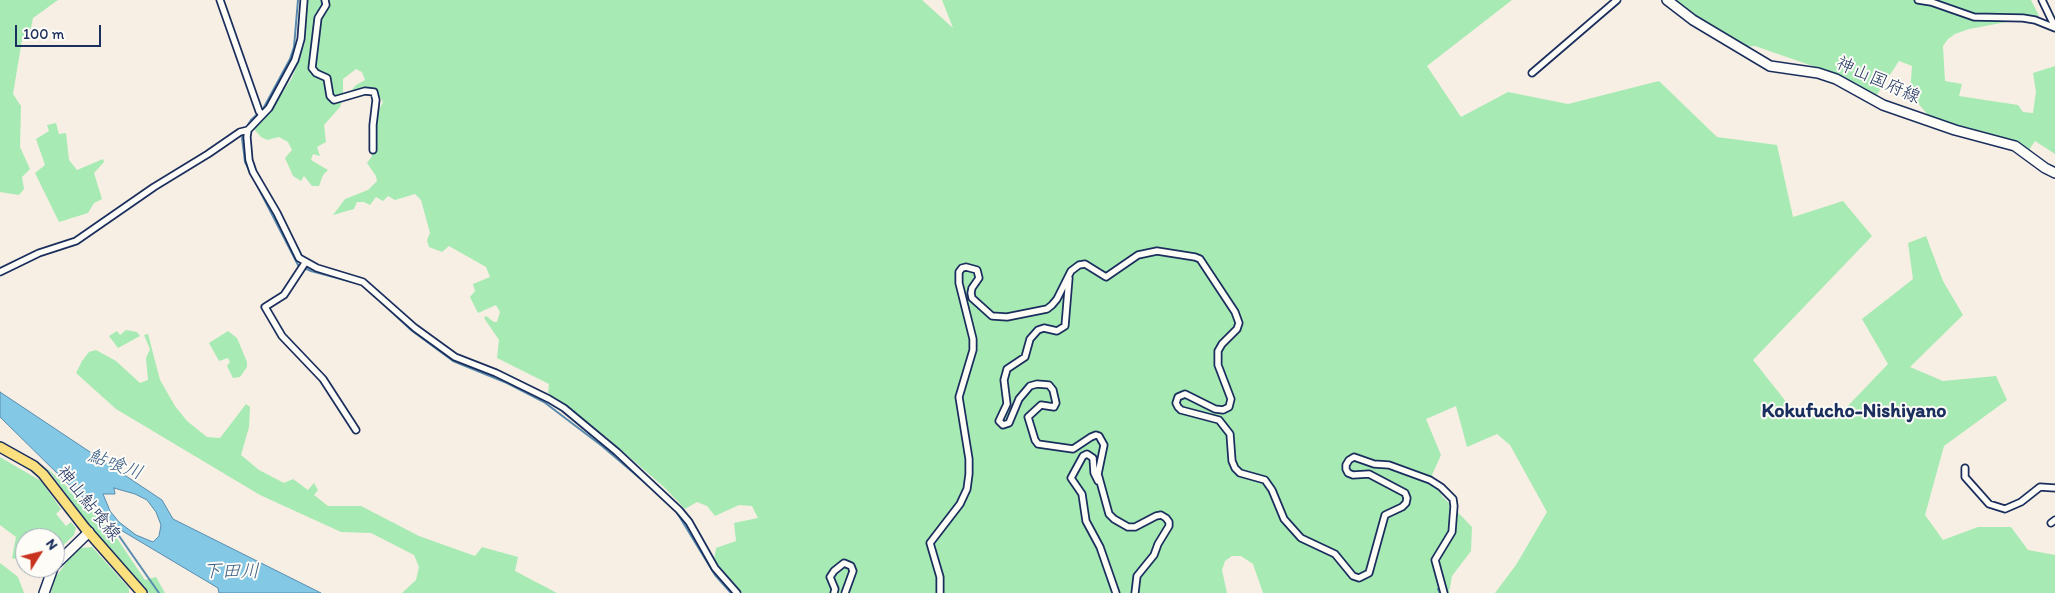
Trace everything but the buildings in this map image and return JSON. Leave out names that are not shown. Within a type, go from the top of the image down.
[{"type":"main road","name":"神山国府線","points":[[1666,0],[1701,25],[1770,66],[1836,79],[1883,105],[1955,130],[2015,146],[2055,173]]},
{"type":"main road","name":"神山鮎喰線","points":[[0,447],[34,466],[43,474],[89,532],[142,593]]},
{"type":"main road","points":[[65,556],[89,532]]},
{"type":"main road","points":[[44,593],[50,578]]},
{"type":"street","points":[[220,0],[261,113]]},
{"type":"street","points":[[1,272],[39,253],[76,241],[154,187],[246,130],[261,113],[269,108],[295,60],[301,39],[304,0]]},
{"type":"street","points":[[325,0],[326,5],[318,22],[312,68],[316,73],[327,78],[330,96],[334,100],[365,91],[374,92],[376,100],[373,150]]},
{"type":"street","points":[[1532,73],[1617,0]]},
{"type":"street","points":[[1922,0],[1974,17],[2023,18],[2055,27]]},
{"type":"street","points":[[2042,0],[2055,27]]},
{"type":"street","points":[[246,130],[247,149],[253,172],[277,213],[303,266]]},
{"type":"street","points":[[940,593],[940,577],[930,543],[960,504],[967,489],[969,474],[959,397],[973,350],[973,339],[959,283],[959,272],[962,268],[966,267],[977,270],[979,278],[972,288],[972,298],[981,308],[996,318],[1047,309],[1057,299],[1068,276],[1079,264],[1085,264],[1106,277],[1138,255],[1149,252],[1195,256],[1200,259],[1238,317],[1237,330],[1222,344],[1218,351],[1218,365],[1230,399],[1226,409],[1215,409],[1185,394],[1178,397],[1176,403],[1178,407],[1181,410],[1220,420],[1230,434],[1232,461],[1235,468],[1240,473],[1265,480],[1272,490],[1284,519],[1301,538],[1335,554],[1353,576],[1359,578],[1369,573],[1385,515],[1402,507],[1406,503],[1407,498],[1404,493],[1369,474],[1353,475],[1348,473],[1346,464],[1349,460],[1354,457],[1374,464],[1389,465],[1430,480],[1441,487],[1452,500],[1454,506],[1452,532],[1436,560],[1439,581],[1444,593]]},
{"type":"street","points":[[303,266],[284,295],[265,307],[282,336],[323,380],[356,430]]},
{"type":"street","points":[[303,266],[317,268],[363,282],[415,328],[455,357],[496,373],[564,408],[617,452],[679,510],[689,522],[715,568],[737,593]]},
{"type":"street","points":[[1068,276],[1065,326],[1057,331],[1044,328],[1038,330],[1030,339],[1025,357],[1007,369],[1004,380],[1007,404],[999,420],[1003,425],[1009,423],[1019,399],[1030,386],[1037,384],[1049,385],[1053,390],[1056,403],[1054,407],[1041,405],[1028,417],[1038,444],[1073,449],[1091,437],[1100,436],[1104,445],[1103,455],[1099,464],[1100,482],[1107,509],[1114,519],[1128,526],[1135,527],[1161,515],[1169,522],[1169,526],[1158,544],[1154,555],[1137,576],[1135,593]]},
{"type":"street","points":[[1100,482],[1095,478],[1093,458],[1087,454],[1083,456],[1071,478],[1082,494],[1086,521],[1100,547],[1116,593]]},
{"type":"street","points":[[1965,468],[1965,477],[1989,504],[2005,510],[2021,502],[2040,487],[2055,488]]},
{"type":"street","points":[[1980,506],[1989,504]]},
{"type":"street","points":[[834,593],[835,589],[830,576],[844,563],[851,566],[853,571],[845,593]]},
{"type":"green space","points":[[0,0],[58,0],[33,18],[29,38],[22,40],[13,94],[21,106],[20,147],[30,169],[22,177],[24,189],[19,195],[0,192]]},
{"type":"green space","points":[[307,0],[922,0],[953,28],[942,0],[1512,0],[1427,66],[1461,117],[1508,92],[1568,104],[1659,81],[1717,137],[1777,145],[1793,217],[1843,201],[1872,236],[1753,360],[1799,418],[1843,411],[1888,364],[1862,319],[1913,279],[1908,243],[1926,236],[1943,281],[1963,315],[1910,367],[1943,381],[1996,376],[2007,400],[1944,446],[1925,515],[1943,540],[1978,527],[2011,527],[2028,550],[2055,555],[2055,593],[1495,593],[1516,565],[1547,512],[1510,445],[1497,434],[1467,447],[1456,406],[1426,419],[1441,455],[1432,475],[1442,496],[1472,527],[1471,551],[1452,576],[1449,593],[1263,593],[1253,564],[1241,556],[1232,556],[1225,561],[1222,570],[1227,593],[742,593],[714,560],[716,548],[736,541],[734,523],[758,518],[752,506],[739,505],[715,516],[707,506],[697,502],[685,509],[664,487],[605,436],[548,393],[549,384],[497,358],[499,340],[484,318],[486,316],[497,322],[500,312],[496,305],[478,313],[470,297],[475,291],[473,284],[490,277],[486,267],[449,246],[442,252],[429,247],[427,240],[430,233],[421,200],[415,194],[395,200],[388,196],[383,201],[376,197],[370,205],[364,202],[357,202],[354,209],[333,215],[345,199],[368,190],[377,181],[376,176],[367,163],[372,156],[369,141],[371,125],[383,102],[374,88],[364,93],[351,91],[356,85],[365,80],[362,72],[356,69],[343,79],[343,98],[340,107],[324,125],[326,142],[317,147],[320,156],[313,154],[311,160],[328,170],[323,175],[319,186],[312,186],[304,176],[301,181],[293,176],[285,158],[292,150],[288,142],[279,137],[267,140],[261,137],[254,129],[271,110],[292,78],[305,43]]},
{"type":"green space","points":[[1674,0],[2031,0],[2039,16],[1969,29],[1955,34],[1948,39],[1943,46],[1945,81],[1962,84],[1959,96],[2018,105],[2023,112],[2033,113],[2036,92],[2033,73],[2055,66],[2055,154],[2035,141],[2029,150],[2006,138],[1955,126],[1928,115],[1910,94],[1912,66],[1899,61],[1876,96],[1827,71],[1755,46],[1744,47],[1705,23]]},
{"type":"green space","points":[[56,123],[59,134],[66,133],[69,160],[77,170],[103,159],[104,162],[94,173],[102,199],[94,203],[88,213],[59,222],[35,173],[45,165],[36,139],[49,131],[47,125]]},
{"type":"green space","points":[[126,330],[137,332],[140,336],[118,348],[109,336],[117,331],[120,335]]},
{"type":"green space","points":[[228,331],[237,338],[247,362],[247,367],[240,377],[233,378],[227,366],[230,362],[228,358],[219,361],[209,343]]},
{"type":"green space","points":[[148,334],[160,380],[175,406],[187,421],[207,437],[220,438],[246,404],[250,407],[249,427],[241,455],[259,470],[284,483],[293,479],[308,490],[314,483],[318,490],[314,495],[328,506],[361,506],[419,536],[475,556],[482,547],[518,557],[515,571],[557,593],[402,593],[416,580],[419,567],[414,555],[371,533],[341,532],[260,495],[116,409],[76,373],[89,352],[96,350],[116,361],[140,383],[148,380],[146,358],[150,349],[144,335]]},
{"type":"green space","points":[[0,457],[41,481],[61,509],[56,514],[66,526],[71,522],[76,528],[74,535],[65,544],[65,528],[15,528],[15,536],[0,525]]},
{"type":"green space","points":[[46,467],[108,525],[145,580],[156,577],[165,593],[149,593],[93,530]]},
{"type":"green space","points":[[15,542],[15,559],[12,558]]},
{"type":"green space","points":[[92,547],[129,588],[129,593],[51,593],[55,578],[65,578],[65,564],[71,556],[81,548]]},
{"type":"green space","points":[[0,563],[15,575],[15,578],[18,578],[24,593],[0,593]]},
{"type":"water","name":"下田川","points":[[0,392],[162,500],[173,519],[321,593],[219,593],[218,588],[114,526],[0,417]],"holes":[[[114,488],[135,494],[147,500],[156,512],[161,525],[159,536],[153,542],[136,535],[119,522],[110,511],[103,494],[115,494]]]},
{"type":"waterway","points":[[246,128],[251,120],[263,109],[290,59],[294,47],[298,0]]},
{"type":"waterway","points":[[244,133],[242,138],[245,162],[298,265],[311,271],[352,282]]},
{"type":"waterway","points":[[380,301],[411,330],[453,361],[507,383],[544,402],[602,446],[676,511],[715,575],[731,593]]},
{"type":"waterway","points":[[110,523],[159,593]]},
{"type":"waterway","points":[[1438,589],[1440,593]]},
{"type":"district","name":"Kokufucho-Nishiyano","points":[[1854,412]]},
{"type":"water label","name":"鮎喰川","points":[[115,465]]}]
